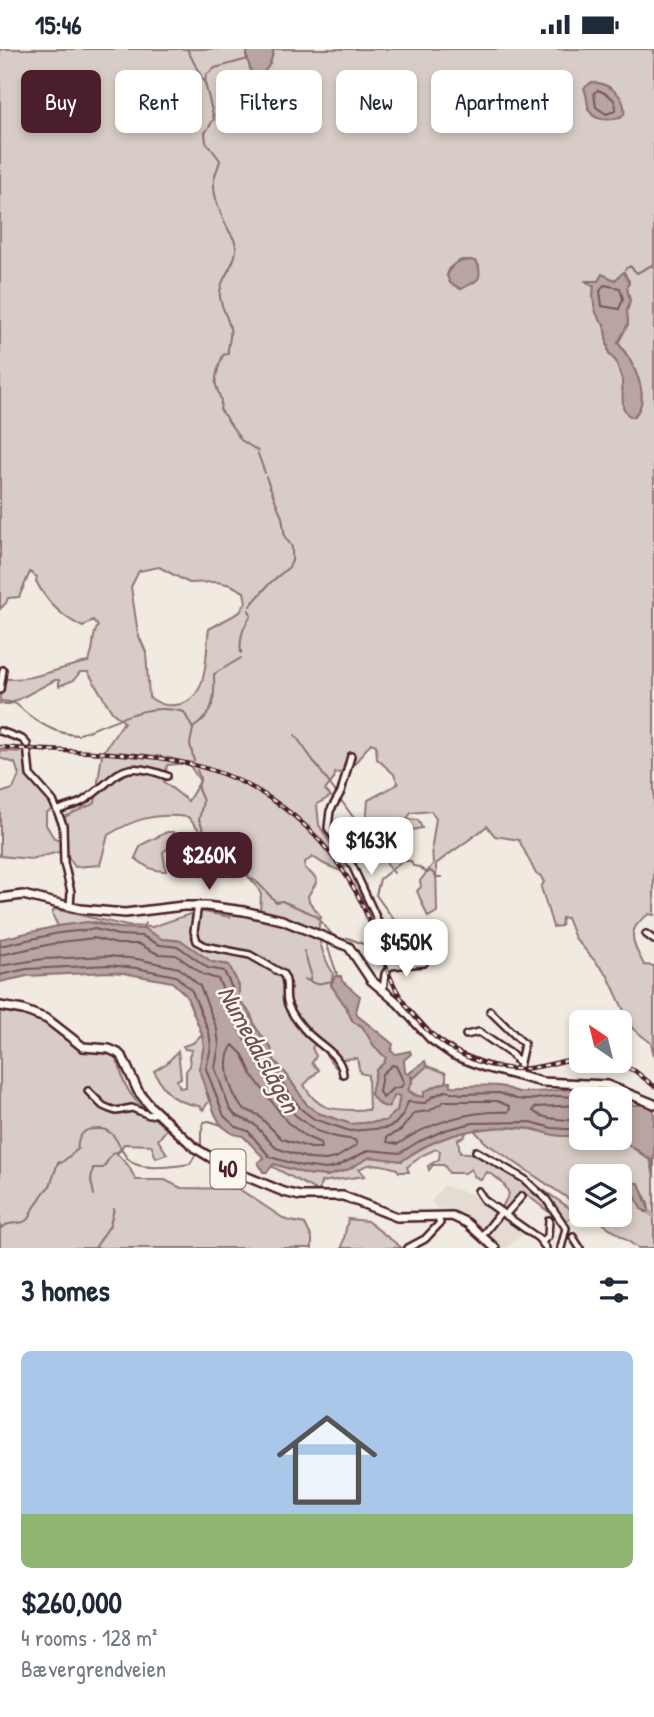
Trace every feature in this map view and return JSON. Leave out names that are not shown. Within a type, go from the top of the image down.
[{"type":"main road","points":[[0,898],[23,895],[70,907],[128,913],[198,905],[230,908],[275,918],[343,944],[353,952],[366,974],[398,1003],[431,1039],[447,1051],[474,1064],[546,1083],[604,1084],[654,1104]]},
{"type":"main road","name":"40","points":[[0,1006],[47,1019],[83,1047],[109,1049],[118,1053],[138,1091],[157,1113],[200,1151],[252,1180],[297,1195],[347,1197],[405,1221],[436,1215],[452,1216],[467,1223],[495,1248]]},
{"type":"street","points":[[0,690],[2,670]]},
{"type":"street","points":[[0,731],[22,739],[27,744],[30,775],[51,797],[58,811],[63,828],[64,863],[71,892],[70,907]]},
{"type":"street","points":[[351,756],[341,792],[330,811],[328,828],[350,862],[376,917],[391,960],[383,989]]},
{"type":"street","points":[[58,811],[81,802],[122,771],[144,768],[167,776]]},
{"type":"street","points":[[198,905],[194,931],[197,941],[205,946],[250,955],[283,974],[287,981],[287,1002],[291,1011],[310,1037],[340,1061],[343,1074]]},
{"type":"street","points":[[646,934],[654,940]]},
{"type":"street","points":[[385,944],[399,937]]},
{"type":"street","points":[[390,966],[424,963]]},
{"type":"street","points":[[490,1011],[524,1042],[517,1076]]},
{"type":"street","points":[[466,1035],[479,1033],[511,1054],[519,1063]]},
{"type":"street","points":[[88,1091],[103,1106],[116,1111],[132,1108],[149,1115],[157,1113]]},
{"type":"street","points":[[476,1151],[524,1179],[546,1199],[566,1228],[561,1248]]},
{"type":"street","points":[[478,1191],[484,1200],[542,1242],[546,1248]]},
{"type":"street","points":[[482,1236],[522,1196]]},
{"type":"street","points":[[408,1248],[425,1239],[440,1223],[438,1218]]},
{"type":"street","points":[[542,1242],[548,1236],[549,1220]]},
{"type":"street","points":[[573,1237],[580,1248]]},
{"type":"shaded area","points":[[0,49],[249,49],[246,55],[251,70],[216,70],[216,133],[322,133],[322,70],[254,70],[270,64],[274,49],[654,49],[654,915],[649,914],[641,920],[633,937],[644,965],[654,966],[654,1056],[651,1043],[632,1028],[632,1010],[624,1010],[608,976],[575,938],[567,918],[562,918],[561,926],[553,927],[541,887],[544,882],[540,875],[536,874],[519,840],[495,836],[487,826],[436,864],[437,912],[428,917],[417,891],[421,887],[420,881],[433,864],[432,845],[436,819],[431,811],[411,813],[407,819],[418,820],[422,828],[393,834],[366,825],[368,800],[398,784],[394,774],[377,759],[376,745],[371,743],[348,772],[335,773],[334,779],[325,790],[331,796],[317,804],[319,825],[345,867],[343,872],[313,857],[305,862],[305,868],[316,878],[308,896],[321,917],[319,938],[333,973],[331,985],[353,1022],[362,1026],[374,1046],[386,1058],[376,1070],[371,1094],[388,1107],[395,1095],[400,1096],[397,1111],[385,1121],[351,1124],[318,1113],[307,1105],[274,1060],[271,1048],[239,1000],[239,986],[229,965],[212,962],[177,940],[162,939],[96,922],[58,926],[52,914],[54,909],[127,926],[152,927],[199,911],[230,917],[228,909],[260,913],[261,894],[256,885],[229,855],[216,850],[188,817],[156,816],[118,829],[108,835],[100,865],[75,867],[67,855],[59,852],[31,859],[0,856],[0,793],[13,789],[19,775],[15,763],[0,758],[0,751],[28,752],[28,771],[52,801],[51,810],[46,813],[46,825],[54,838],[62,840],[61,822],[64,817],[95,803],[102,754],[124,722],[112,712],[88,672],[80,672],[74,680],[59,686],[59,680],[55,680],[10,704],[0,704],[0,678],[33,676],[88,662],[98,626],[93,620],[83,627],[55,608],[36,581],[37,577],[30,572],[19,597],[8,598],[0,609]],"holes":[[[592,82],[612,89],[625,109],[621,118],[599,118],[588,109]],[[461,260],[471,260],[479,266],[478,279],[461,289],[447,276],[449,268]],[[624,273],[629,281],[628,324],[618,343],[634,369],[641,390],[639,410],[633,417],[624,399],[622,379],[616,361],[609,354],[604,324],[596,312],[594,287],[587,282],[615,280]],[[159,567],[189,583],[217,582],[231,585],[244,592],[246,602],[240,612],[209,629],[202,683],[197,692],[181,704],[164,705],[149,697],[146,652],[138,634],[131,587],[139,571]],[[188,763],[200,781],[188,801],[164,782],[167,765]],[[315,1044],[322,1049],[338,1069],[343,1059],[357,1058],[360,1073],[368,1075],[369,1110],[331,1108],[310,1095],[304,1085],[319,1070],[312,1063],[316,1056],[312,1048]]]},
{"type":"shaded area","points":[[167,832],[174,832],[177,842],[163,852],[166,871],[149,868],[135,858],[141,845]]},
{"type":"shaded area","points":[[0,1010],[32,1016],[50,1025],[80,1051],[112,1054],[133,1097],[167,1129],[158,1140],[167,1154],[156,1158],[151,1145],[124,1144],[117,1154],[128,1165],[136,1180],[165,1180],[181,1188],[239,1189],[286,1220],[305,1224],[312,1238],[312,1248],[0,1248]]},
{"type":"shaded area","points":[[202,1034],[204,1046],[199,1069],[209,1101],[203,1110],[172,1096],[162,1086],[154,1071],[167,1063],[178,1051],[181,1078],[177,1080],[180,1088],[186,1087],[186,1071],[190,1066],[189,1056],[192,1050],[183,1046],[193,1043]]},
{"type":"shaded area","points":[[427,1066],[446,1073],[446,1082],[420,1097],[408,1090],[412,1082],[411,1076]]},
{"type":"shaded area","points":[[503,1127],[530,1129],[569,1136],[569,1150],[632,1150],[632,1147],[650,1159],[654,1176],[654,1248],[638,1248],[608,1227],[632,1227],[632,1195],[645,1212],[649,1213],[646,1199],[632,1181],[632,1164],[569,1164],[569,1199],[486,1143],[474,1130]]},
{"type":"shaded area","points":[[467,1131],[464,1137],[458,1139],[460,1153],[486,1158],[537,1186],[569,1208],[569,1219],[563,1223],[527,1195],[518,1196],[505,1213],[501,1209],[509,1194],[501,1181],[487,1172],[481,1180],[474,1176],[471,1169],[465,1173],[449,1173],[444,1165],[433,1165],[429,1170],[428,1166],[439,1159],[440,1151],[436,1149],[407,1167],[409,1172],[399,1172],[382,1165],[368,1165],[359,1169],[365,1176],[321,1182],[319,1192],[271,1166],[274,1164],[307,1174],[327,1176],[347,1170],[370,1157],[402,1161],[450,1136]]},
{"type":"shaded area","points":[[443,1186],[472,1194],[526,1232],[506,1248],[498,1248],[453,1213],[436,1207],[431,1202]]},
{"type":"shaded area","points":[[348,1219],[367,1221],[402,1248],[342,1248]]},
{"type":"water","points":[[249,49],[274,49],[266,70],[251,70],[246,55]]},
{"type":"water","points":[[592,82],[605,85],[620,96],[624,115],[603,119],[590,112],[584,88]]},
{"type":"water","points":[[471,260],[477,262],[479,268],[477,280],[461,289],[450,283],[447,276],[453,265]]},
{"type":"water","points":[[624,272],[629,283],[627,288],[630,301],[627,311],[628,324],[618,343],[639,380],[641,400],[633,417],[628,415],[623,407],[622,379],[616,361],[609,354],[604,324],[596,312],[594,287],[586,281],[598,281],[602,274],[615,280]]},
{"type":"water","name":"Numedalslågen","points":[[87,922],[118,928],[145,929],[162,939],[182,941],[212,962],[229,965],[239,986],[239,1000],[271,1048],[274,1060],[307,1105],[318,1113],[351,1124],[385,1121],[397,1111],[400,1096],[395,1095],[388,1107],[378,1103],[371,1094],[376,1070],[386,1058],[374,1046],[362,1026],[353,1022],[331,985],[335,976],[341,976],[342,981],[360,996],[356,1012],[358,1016],[393,1044],[391,1051],[396,1054],[410,1051],[411,1054],[404,1060],[405,1072],[408,1074],[425,1061],[427,1066],[414,1078],[411,1076],[412,1082],[408,1090],[414,1095],[424,1097],[424,1092],[450,1082],[451,1086],[493,1085],[520,1092],[569,1090],[569,1136],[533,1129],[482,1129],[432,1143],[402,1161],[370,1157],[347,1170],[327,1176],[307,1174],[274,1164],[267,1172],[263,1172],[258,1162],[264,1158],[243,1136],[233,1134],[221,1125],[215,1114],[199,1069],[204,1046],[202,1034],[186,995],[172,982],[109,972],[27,976],[0,982],[0,939]]},
{"type":"water","points":[[632,1104],[646,1105],[654,1110],[654,1176],[652,1160],[632,1147]]},
{"type":"water","points":[[632,1181],[639,1183],[650,1213],[641,1209],[635,1196],[632,1196]]},
{"type":"waterway","points":[[187,49],[204,82]]},
{"type":"waterway","points":[[248,59],[215,68],[206,75],[205,83],[214,119],[205,133],[206,142],[220,160],[214,179],[215,192],[220,211],[236,247],[234,260],[220,290],[230,331],[228,354],[223,355],[216,385],[221,399],[220,409],[241,440],[258,451]]},
{"type":"waterway","points":[[625,269],[630,266],[637,273],[654,264]]},
{"type":"waterway","points":[[258,454],[265,473]]},
{"type":"waterway","points":[[250,606],[292,561],[292,547],[285,537],[282,517],[266,477]]},
{"type":"waterway","points":[[241,653],[242,633],[251,615],[249,610]]},
{"type":"waterway","points":[[193,728],[210,711],[214,674],[241,658]]},
{"type":"waterway","points":[[0,701],[15,704],[52,729],[78,735]]},
{"type":"waterway","points":[[80,734],[144,711],[171,709],[184,712],[193,729],[190,744],[194,761]]},
{"type":"waterway","points":[[295,735],[337,794]]},
{"type":"waterway","points":[[197,770],[200,778],[198,789],[203,801],[199,820],[211,845],[238,856],[249,877],[276,902],[282,901],[315,915],[335,938],[338,937],[341,941],[348,938],[378,950],[382,949],[383,945]]},
{"type":"waterway","points":[[340,799],[394,873]]},
{"type":"waterway","points":[[385,936],[391,930],[394,920],[376,895],[380,879],[402,861],[411,861],[413,866],[442,877]]},
{"type":"waterway","points":[[143,927],[145,923]]},
{"type":"waterway","points":[[329,943],[327,945],[338,977]]},
{"type":"waterway","points":[[304,951],[311,974],[310,980]]},
{"type":"waterway","points":[[304,979],[316,984],[333,981]]},
{"type":"waterway","points":[[201,1147],[204,1122],[222,1125]]},
{"type":"waterway","points":[[0,1229],[8,1224],[28,1220],[50,1186],[58,1162],[61,1163],[78,1149],[80,1138],[87,1130],[105,1130],[110,1133],[129,1160],[141,1166],[190,1164],[196,1154]]},
{"type":"waterway","points":[[94,1195],[91,1180],[93,1168],[103,1168],[112,1154],[122,1150]]},
{"type":"waterway","points":[[95,1248],[110,1225],[114,1209]]},
{"type":"waterway","points":[[650,1213],[654,1216]]},
{"type":"railway","points":[[0,747],[172,760],[237,780],[268,797],[295,817],[330,852],[363,905],[395,987],[405,1004],[431,1033],[463,1055],[499,1067],[526,1069],[569,1060]]},
{"type":"railway","points":[[632,1070],[654,1086]]}]
